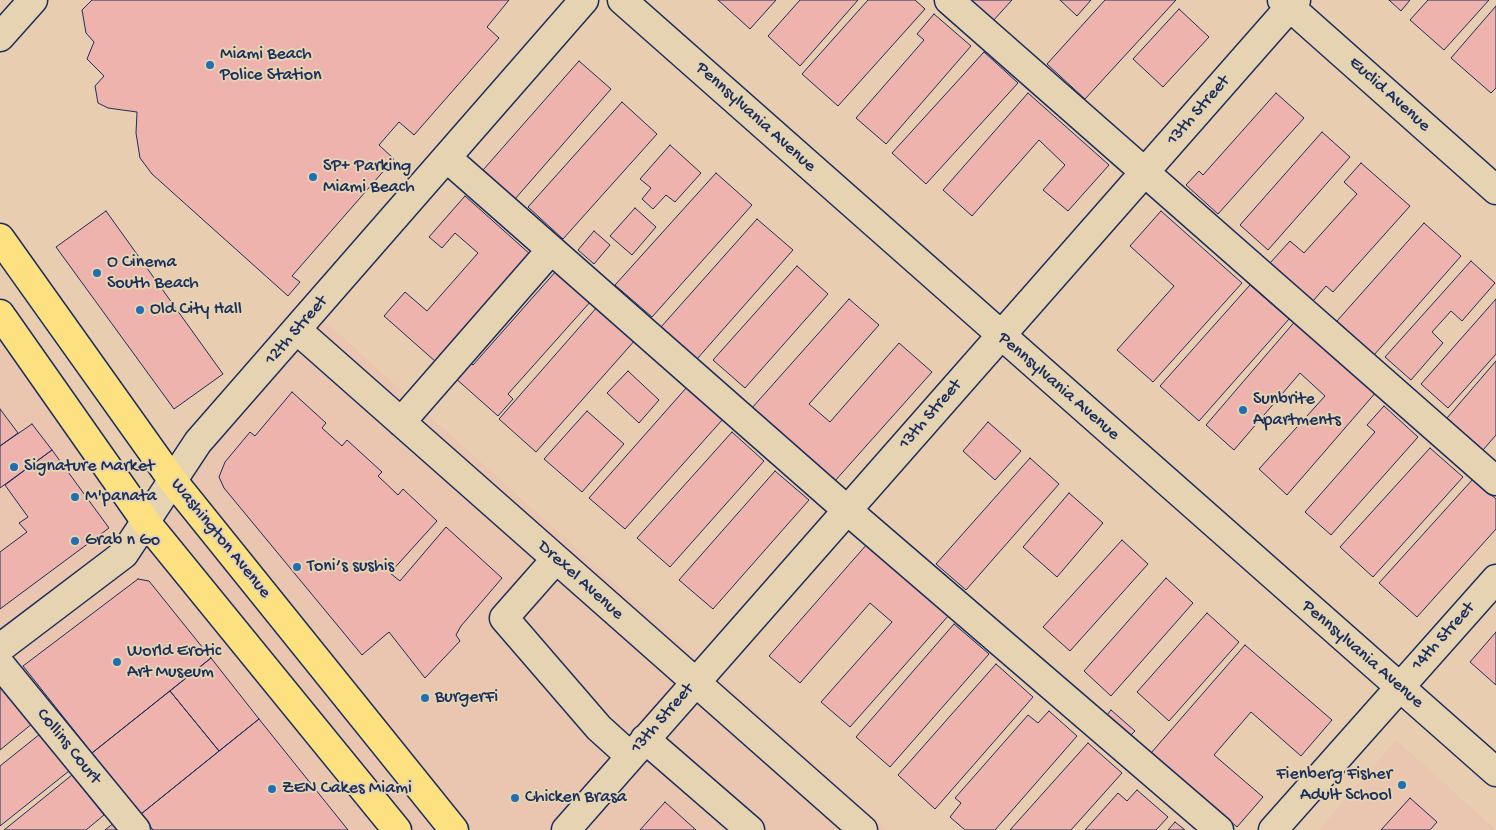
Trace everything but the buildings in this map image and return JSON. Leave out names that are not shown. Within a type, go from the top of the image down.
[{"type":"main road","name":"Washington Avenue","points":[[0,238],[173,481],[454,830]]},
{"type":"main road","points":[[0,314],[146,522],[397,830]]},
{"type":"street","points":[[0,37],[33,0]]},
{"type":"street","name":"12th Street","points":[[0,648],[124,554],[198,442],[584,0]]},
{"type":"street","name":"Pennsylvania Avenue","points":[[622,0],[1000,336],[1496,772]]},
{"type":"street","points":[[949,0],[1496,481]]},
{"type":"street","name":"13th Street","points":[[566,830],[694,682],[1144,173],[1289,2]]},
{"type":"street","name":"Euclid Avenue","points":[[1289,2],[1496,190]]},
{"type":"street","points":[[447,158],[847,510],[1219,830]]},
{"type":"street","points":[[401,422],[551,250]]},
{"type":"street","name":"Drexel Avenue","points":[[297,330],[863,830]]},
{"type":"street","points":[[556,559],[504,618],[599,728],[638,747],[750,830]]},
{"type":"street","name":"14th Street","points":[[1276,829],[1496,579]]},
{"type":"street","name":"Collins Court","points":[[0,664],[136,830]]},
{"type":"shaded area","points":[[317,314],[887,830],[145,830],[0,650],[0,337],[127,513]]},
{"type":"shaded area","name":"Fienberg Fisher Adult School","points":[[1396,740],[1496,830],[1319,830]]},
{"type":"place","name":"Miami Beach Police Station","points":[[210,65]]},
{"type":"place","name":"SP+ Parking Miami Beach","points":[[313,177]]},
{"type":"place","name":"O Cinema South Beach","points":[[97,273]]},
{"type":"place","name":"Old City Hall","points":[[140,310]]},
{"type":"place","name":"Sunbrite Apartments","points":[[1243,410]]},
{"type":"place","name":"Signature Market","points":[[14,467]]},
{"type":"place","name":"M'panata","points":[[75,497]]},
{"type":"place","name":"Grab n Go","points":[[75,541]]},
{"type":"place","name":"Toni’s sushis","points":[[297,567]]},
{"type":"place","name":"World Erotic Art Museum","points":[[117,662]]},
{"type":"place","name":"BurgerFi","points":[[425,698]]},
{"type":"place","name":"Fienberg Fisher Adult School","points":[[1402,785]]},
{"type":"place","name":"ZEN Cakes Miami","points":[[272,789]]},
{"type":"place","name":"Chicken Brasa","points":[[515,798]]}]
